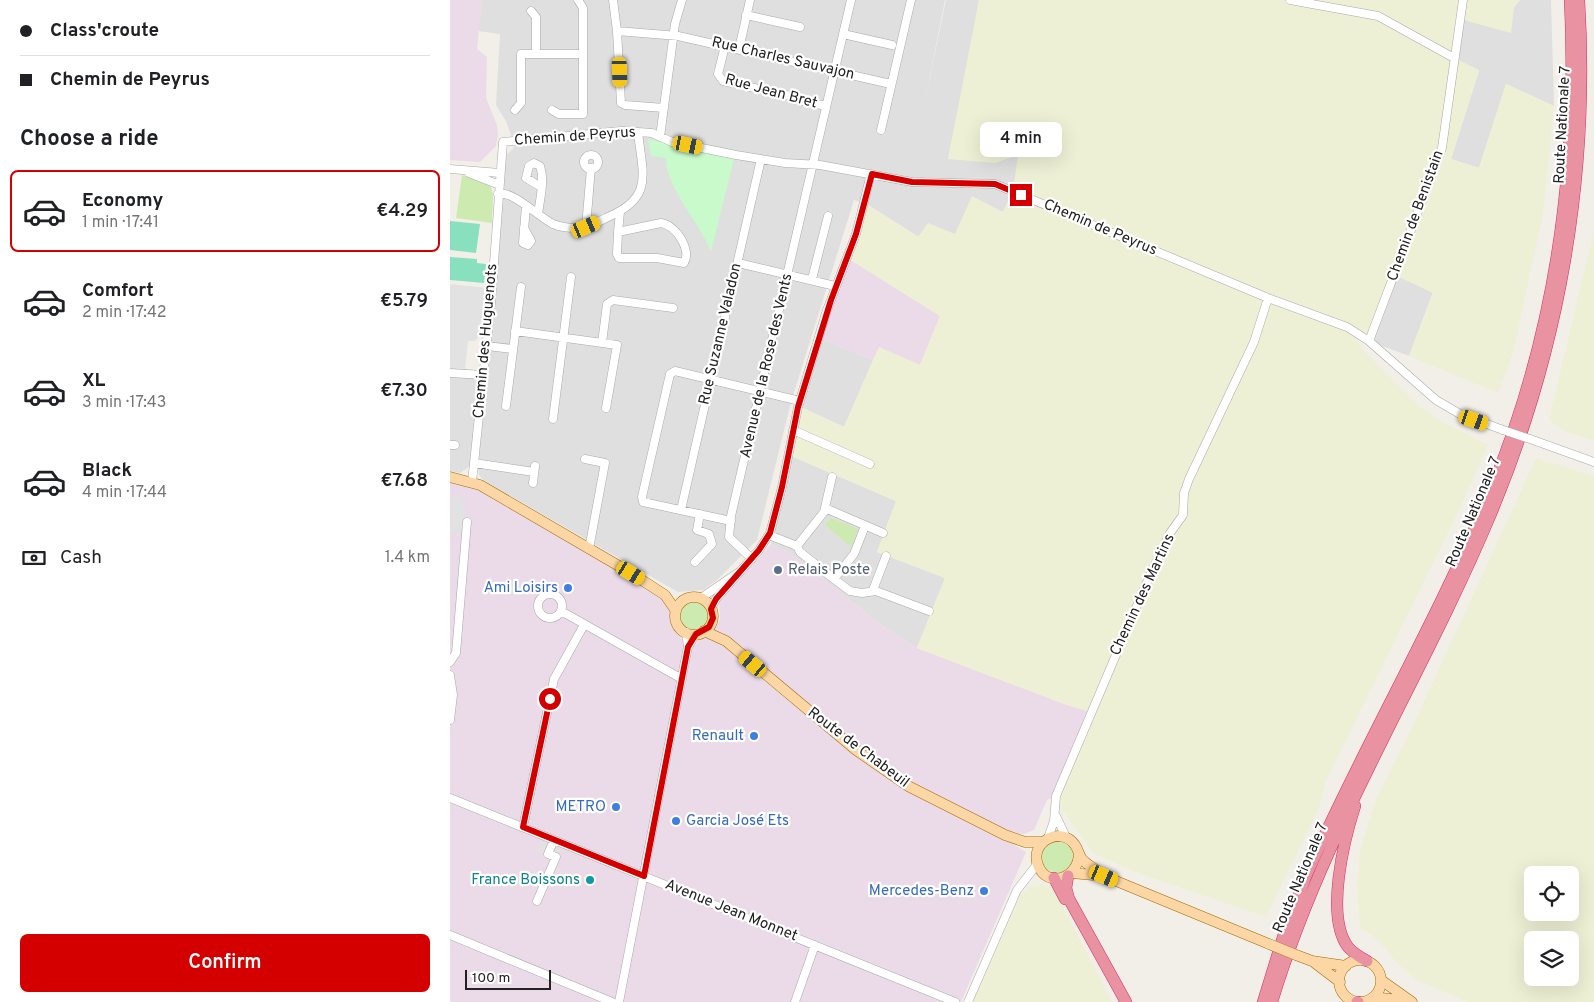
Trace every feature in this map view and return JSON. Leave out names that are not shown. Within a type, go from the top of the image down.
[{"type":"highway","name":"Route Nationale 7","points":[[1263,1002],[1281,942],[1306,876],[1481,514],[1506,451],[1529,380],[1549,297],[1566,196],[1572,118],[1570,0]]},
{"type":"highway","name":"Route Nationale 7","points":[[1272,1002],[1292,939],[1316,878],[1490,518],[1515,454],[1538,380],[1559,296],[1575,195],[1581,116],[1579,0]]},
{"type":"highway","points":[[1367,961],[1353,951],[1344,939],[1340,928],[1338,902],[1342,853],[1368,767]]},
{"type":"highway","points":[[1070,874],[1066,888],[1070,899],[1126,1002]]},
{"type":"highway","points":[[1051,877],[1121,1002]]},
{"type":"main road","points":[[450,477],[472,482],[665,595],[685,599],[701,598],[711,609],[712,622],[695,633],[677,623],[676,611],[665,595]]},
{"type":"main road","points":[[676,611],[685,599]]},
{"type":"main road","name":"Route de Chabeuil","points":[[712,622],[726,641],[810,713],[881,768],[908,786],[948,808],[1005,835]]},
{"type":"main road","name":"Route de Chabeuil","points":[[695,633],[726,641]]},
{"type":"main road","points":[[1005,835],[1029,843],[1046,840],[1054,836],[1066,837],[1075,844],[1079,854],[1104,876]]},
{"type":"main road","points":[[1005,835],[1036,859],[1042,872],[1051,877],[1070,874],[1104,876],[1312,961],[1346,966]]},
{"type":"main road","points":[[1036,859],[1046,840]]},
{"type":"main road","points":[[1070,874],[1076,868],[1079,854]]},
{"type":"main road","points":[[1312,961],[1340,982]]},
{"type":"main road","points":[[1356,961],[1367,961],[1377,968],[1381,980],[1380,989],[1374,996],[1358,1002],[1345,995],[1340,982],[1341,973],[1346,966],[1356,961]]},
{"type":"main road","points":[[1381,980],[1410,1002]]},
{"type":"main road","points":[[1374,996],[1410,1002]]},
{"type":"street","points":[[552,110],[559,114],[583,114],[582,8],[578,0]]},
{"type":"street","points":[[613,0],[619,42],[621,103],[625,105],[664,108]]},
{"type":"street","points":[[660,137],[674,35],[682,0]]},
{"type":"street","points":[[739,49],[750,0]]},
{"type":"street","name":"Avenue de la Rose des Vents","points":[[752,559],[731,539],[730,521],[789,274],[850,0]]},
{"type":"street","points":[[881,130],[911,0]]},
{"type":"street","points":[[1290,0],[1378,16],[1454,58]]},
{"type":"street","name":"Chemin de Benistain","points":[[1369,340],[1442,148],[1463,0]]},
{"type":"street","points":[[531,11],[536,17],[536,54]]},
{"type":"street","points":[[746,15],[800,27]]},
{"type":"street","name":"Rue Charles Sauvajon","points":[[617,31],[674,35],[891,84]]},
{"type":"street","points":[[843,34],[892,45]]},
{"type":"street","name":"Rue Jean Bret","points":[[725,46],[718,74],[723,81],[826,106]]},
{"type":"street","points":[[515,110],[521,103],[521,54],[583,54]]},
{"type":"street","name":"Chemin de Peyrus","points":[[503,142],[622,131],[638,132],[672,142],[762,159],[814,165],[912,182],[1001,185],[1268,298],[1347,327],[1369,340],[1436,400],[1460,414],[1594,462]]},
{"type":"street","points":[[499,196],[512,198],[553,224],[564,227],[586,227],[620,212],[634,202],[643,185],[638,132]]},
{"type":"street","name":"Chemin des Huguenots","points":[[472,482],[487,346],[499,196],[497,178],[503,142]]},
{"type":"street","name":"Rue Suzanne Valadon","points":[[681,510],[762,159]]},
{"type":"street","points":[[586,227],[591,168]]},
{"type":"street","points":[[450,169],[497,178]]},
{"type":"street","points":[[462,170],[497,178]]},
{"type":"street","points":[[711,609],[716,599],[752,559],[768,535],[782,487],[800,400],[836,286],[856,234],[872,174]]},
{"type":"street","points":[[538,214],[541,187]]},
{"type":"street","points":[[524,228],[526,206]]},
{"type":"street","points":[[618,232],[637,227],[666,224],[678,234],[687,259],[684,263],[680,264],[656,258],[619,258],[617,254],[618,232],[620,212]]},
{"type":"street","points":[[812,280],[828,216]]},
{"type":"street","points":[[738,263],[836,286]]},
{"type":"street","points":[[553,419],[571,277]]},
{"type":"street","points":[[506,406],[521,287]]},
{"type":"street","name":"Chemin des Martins","points":[[1046,840],[1053,828],[1056,796],[1072,755],[1150,576],[1170,533],[1183,516],[1184,493],[1189,479],[1254,342],[1268,298]]},
{"type":"street","points":[[602,343],[607,304],[613,300],[673,308]]},
{"type":"street","points":[[515,331],[617,345],[606,408]]},
{"type":"street","points":[[487,346],[513,350]]},
{"type":"street","points":[[730,521],[644,502],[642,497],[670,374],[675,371],[800,400]]},
{"type":"street","points":[[450,372],[484,375]]},
{"type":"street","points":[[793,430],[870,464]]},
{"type":"street","points":[[585,459],[605,463],[589,549]]},
{"type":"street","points":[[474,463],[535,469],[533,483]]},
{"type":"street","points":[[797,546],[825,508],[832,477]]},
{"type":"street","points":[[825,508],[883,533]]},
{"type":"street","points":[[695,562],[712,544],[709,534],[693,529],[700,514]]},
{"type":"street","points":[[450,662],[456,653],[467,522]]},
{"type":"street","points":[[834,579],[854,554],[865,526]]},
{"type":"street","points":[[768,535],[797,546],[800,552],[854,592],[873,590],[929,611]]},
{"type":"street","points":[[873,590],[886,556]]},
{"type":"street","points":[[701,598],[740,572]]},
{"type":"street","points":[[561,611],[682,679]]},
{"type":"street","points":[[523,827],[554,680],[584,625]]},
{"type":"street","points":[[620,1002],[688,647],[695,633]]},
{"type":"street","points":[[450,675],[452,695],[450,720]]},
{"type":"street","name":"Avenue Jean Monnet","points":[[450,798],[955,1002]]},
{"type":"street","points":[[1055,811],[1066,837]]},
{"type":"street","points":[[537,901],[556,857],[548,854],[554,840]]},
{"type":"street","points":[[968,1002],[1020,885],[1032,872],[1036,859]]},
{"type":"street","points":[[1020,885],[1035,877],[1051,877]]},
{"type":"street","points":[[450,935],[612,1002]]},
{"type":"street","points":[[795,1002],[815,945]]},
{"type":"shaded area","points":[[450,0],[482,0],[477,49],[487,57],[486,98],[497,125],[498,134],[496,146],[480,162],[450,160]]},
{"type":"shaded area","points":[[482,0],[945,0],[925,100],[946,0],[979,0],[969,61],[1019,155],[1013,191],[1003,212],[955,234],[919,237],[865,203],[854,200],[791,402],[757,540],[717,580],[703,590],[678,592],[483,480],[479,475],[479,455],[506,156],[515,146],[506,121],[496,105],[500,34],[478,31]]},
{"type":"shaded area","points":[[1520,0],[1551,0],[1554,106],[1506,84],[1479,168],[1451,159],[1479,71],[1454,58],[1460,19],[1512,16],[1514,7]]},
{"type":"shaded area","points":[[849,259],[940,316],[920,365],[879,348],[873,360],[822,339],[827,314]]},
{"type":"shaded area","points":[[1395,275],[1433,292],[1409,356],[1369,341]]},
{"type":"shaded area","points":[[450,284],[488,288],[484,329],[475,341],[468,341],[465,369],[450,367]]},
{"type":"shaded area","points":[[822,339],[873,360],[844,427],[801,407]]},
{"type":"shaded area","points":[[450,367],[480,371],[470,466],[460,473],[450,471]]},
{"type":"shaded area","points":[[791,456],[896,501],[877,552],[945,578],[917,648],[881,625],[792,554],[771,544]]},
{"type":"shaded area","points":[[450,480],[468,483],[660,594],[671,607],[671,618],[682,640],[696,644],[702,638],[710,636],[720,619],[719,602],[771,544],[792,554],[881,625],[917,648],[1067,705],[1091,712],[1056,796],[1047,800],[1034,830],[1024,834],[1001,832],[999,836],[1026,852],[961,1002],[450,1002]]},
{"type":"shaded area","points":[[453,495],[461,497],[461,500],[466,501],[462,535],[450,533]]},
{"type":"shaded area","points":[[541,841],[562,848],[557,860],[537,852]]},
{"type":"green space","points":[[979,0],[1520,0],[1514,7],[1511,33],[1460,19],[1454,58],[1479,70],[1451,159],[1479,168],[1506,84],[1554,106],[1543,214],[1513,353],[1498,393],[1409,356],[1433,293],[1395,275],[1369,341],[1348,328],[1364,351],[1419,406],[1439,420],[1488,445],[1461,506],[1326,781],[1319,808],[1266,917],[1135,872],[1093,853],[1062,810],[1056,796],[1091,712],[1067,705],[917,648],[945,578],[877,552],[896,501],[791,456],[801,407],[844,427],[879,347],[920,365],[940,316],[849,259],[865,203],[918,237],[928,223],[955,234],[972,196],[1003,212],[1013,191],[1018,155],[995,163],[948,159]]},
{"type":"green space","points":[[648,139],[734,159],[711,252],[671,182],[666,158],[651,156]]},
{"type":"green space","points":[[462,175],[491,187],[493,195],[492,223],[456,218]]},
{"type":"green space","points":[[450,221],[480,224],[476,253],[450,250]]},
{"type":"green space","points":[[1594,230],[1594,441],[1562,430],[1549,420]]},
{"type":"green space","points":[[450,257],[477,259],[477,263],[486,264],[484,283],[450,280]]},
{"type":"green space","points":[[1536,458],[1594,476],[1594,1002],[1468,1002],[1416,980],[1396,962],[1378,940],[1360,928],[1357,887],[1360,850],[1376,799],[1414,723]]},
{"type":"green space","points":[[831,518],[858,529],[850,549],[850,546],[825,525]]},
{"type":"green space","points":[[694,600],[705,604],[709,615],[705,626],[694,630],[683,626],[679,615],[683,604]]},
{"type":"green space","points":[[1058,841],[1070,845],[1074,857],[1070,869],[1058,873],[1046,869],[1042,857],[1046,845]]},
{"type":"green space","points":[[1043,884],[1053,889],[1061,902],[1112,1002],[973,1002],[1021,894],[1031,886]]},
{"type":"place","name":"Relais Poste","points":[[778,570]]},
{"type":"place","name":"Ami Loisirs","points":[[568,588]]},
{"type":"place","name":"Renault","points":[[754,736]]},
{"type":"place","name":"METRO","points":[[616,807]]},
{"type":"place","name":"Garcia José Ets","points":[[676,821]]},
{"type":"place","name":"France Boissons","points":[[590,880]]},
{"type":"place","name":"Mercedes-Benz","points":[[984,891]]},
{"type":"route","points":[[550,699],[523,827],[644,876],[688,647],[696,634],[704,632],[709,627],[713,618],[711,609],[716,599],[736,579],[763,546],[770,533],[782,487],[798,407],[826,313],[856,234],[872,174],[912,182],[995,184],[1021,195]]}]
